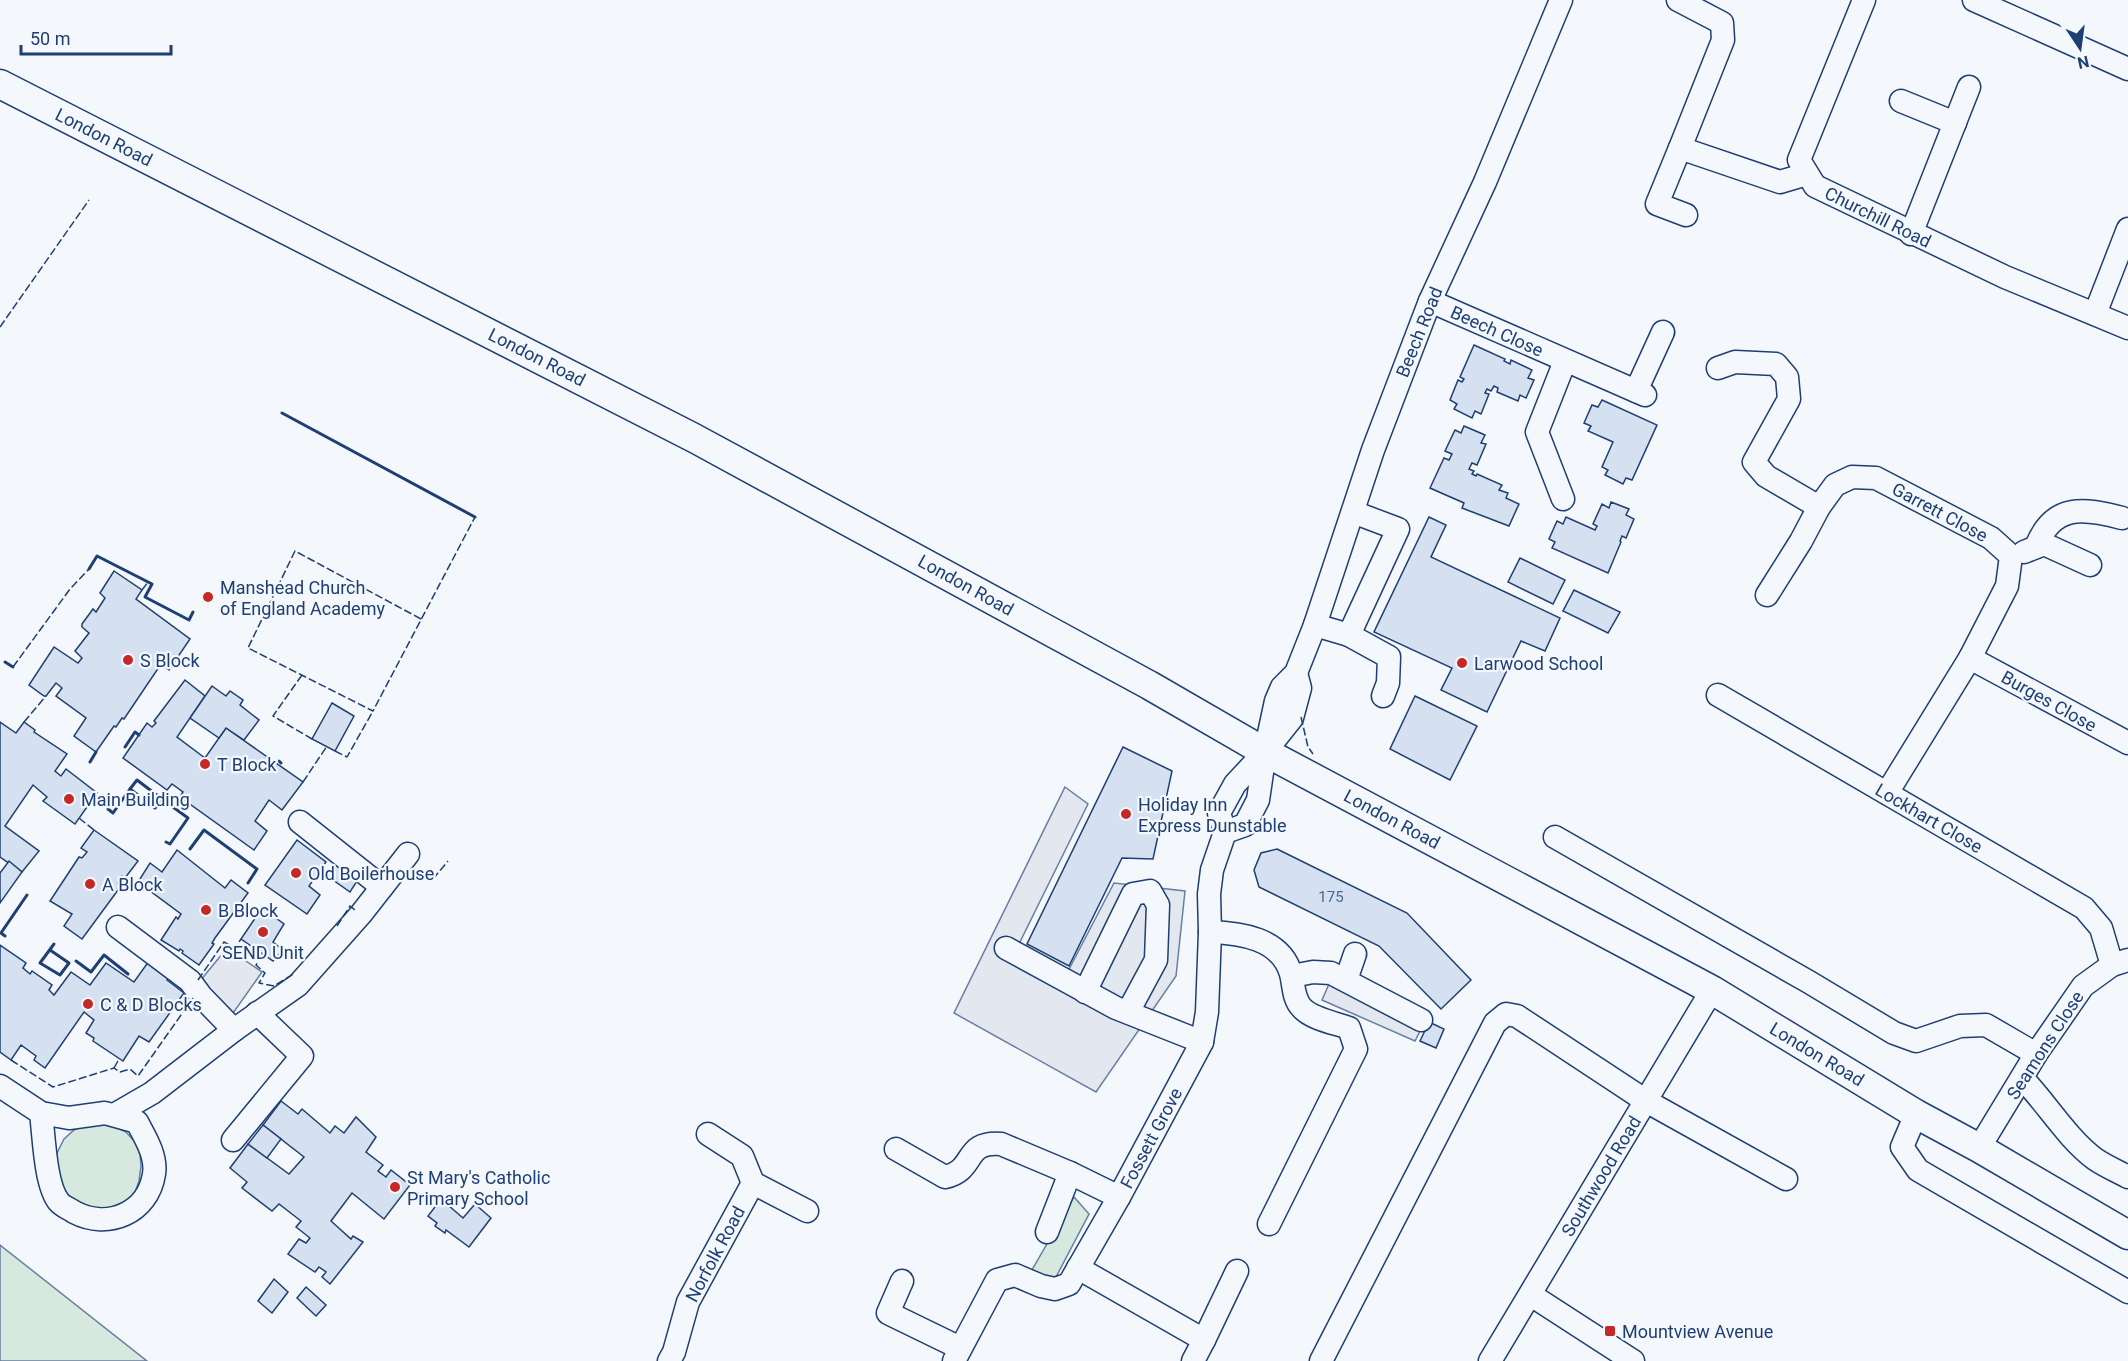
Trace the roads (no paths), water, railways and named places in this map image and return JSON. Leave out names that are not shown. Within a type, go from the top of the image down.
[{"type":"main road","name":"London Road","points":[[0,84],[694,438],[1149,685],[1265,752],[1712,990],[1916,1114],[1980,1148],[2128,1235]]},
{"type":"street","name":"Beech Road","points":[[1265,752],[1276,701],[1282,687],[1296,673],[1315,625],[1373,450],[1430,301],[1485,182],[1561,0]]},
{"type":"street","points":[[1678,0],[1722,23],[1723,40],[1657,204],[1686,215]]},
{"type":"street","name":"Churchill Road","points":[[1864,0],[1799,160],[1815,186],[1911,234],[2005,277],[2128,328]]},
{"type":"street","points":[[1974,0],[2128,69]]},
{"type":"street","points":[[1911,234],[1969,87]]},
{"type":"street","points":[[1901,101],[1955,123]]},
{"type":"street","points":[[1680,148],[1780,182],[1808,174]]},
{"type":"street","points":[[2095,314],[2128,229]]},
{"type":"street","name":"Beech Close","points":[[1430,301],[1640,393],[1663,332]]},
{"type":"street","name":"Beech Close","points":[[1563,499],[1537,432],[1565,361]]},
{"type":"street","points":[[1718,368],[1735,362],[1776,364],[1787,377],[1789,399],[1754,462],[1766,476],[1819,507]]},
{"type":"street","name":"Garrett Close","points":[[1767,595],[1801,541],[1819,507],[1835,485],[1852,477],[1876,478],[1991,538],[2011,556]]},
{"type":"street","points":[[2036,547],[2040,535],[2054,520],[2070,511],[2100,513],[2122,518]]},
{"type":"street","points":[[1349,635],[1398,529],[1353,512]]},
{"type":"street","points":[[1887,793],[1970,658],[2007,586],[2011,556],[2044,544],[2090,565]]},
{"type":"street","points":[[1315,625],[1349,635],[1389,657],[1388,683],[1383,696]]},
{"type":"street","name":"Burges Close","points":[[1970,658],[2128,743]]},
{"type":"street","name":"Lockhart Close","points":[[1718,695],[2084,908],[2101,928],[2120,962]]},
{"type":"street","name":"Fossett Grove","points":[[902,1281],[888,1312],[959,1357],[997,1280],[1015,1275],[1054,1289],[1069,1284],[1119,1197],[1202,1042],[1207,1012],[1209,894],[1212,870],[1225,832],[1219,813],[1235,784],[1265,752]]},
{"type":"street","points":[[300,822],[382,887]]},
{"type":"street","points":[[1555,837],[1894,1033],[1916,1041],[1960,1026],[1986,1025],[2036,1054]]},
{"type":"street","points":[[114,1115],[152,1094],[245,1016],[298,985],[361,914],[408,854]]},
{"type":"street","points":[[1085,992],[1133,894],[1150,891],[1158,905],[1155,960],[1128,1012]]},
{"type":"street","points":[[118,927],[190,981],[201,996],[245,1016],[302,1056],[233,1140]]},
{"type":"street","points":[[1210,932],[1237,934],[1258,940],[1277,951],[1289,967],[1296,1001],[1300,1007],[1307,1013],[1349,1028],[1356,1049],[1269,1224]]},
{"type":"street","points":[[1006,948],[1085,992],[1202,1042]]},
{"type":"street","points":[[1346,980],[1355,954]]},
{"type":"street","name":"Seamons Close","points":[[1980,1148],[2036,1054],[2083,986],[2120,962]]},
{"type":"street","points":[[1292,976],[1331,973],[1421,1020]]},
{"type":"street","name":"Southwood Road","points":[[1490,1361],[1712,990]]},
{"type":"street","points":[[1321,1361],[1495,1023],[1506,1014],[1517,1016],[1646,1101],[1786,1179]]},
{"type":"street","points":[[2023,1079],[2096,1159],[2128,1177]]},
{"type":"street","points":[[0,1086],[41,1113],[69,1118],[105,1113],[137,1122],[151,1148],[155,1173],[145,1199],[124,1215],[103,1221],[82,1216],[59,1203],[49,1181],[41,1113]]},
{"type":"street","points":[[142,1132],[152,1094]]},
{"type":"street","points":[[1916,1114],[1902,1147],[1918,1170],[2128,1293]]},
{"type":"street","points":[[708,1134],[742,1156],[753,1184],[807,1211]]},
{"type":"street","points":[[896,1149],[945,1177],[955,1175],[962,1169],[977,1147],[990,1143],[1001,1144],[1070,1173],[1119,1197]]},
{"type":"street","points":[[1047,1232],[1070,1173]]},
{"type":"street","name":"Norfolk Road","points":[[669,1361],[674,1352],[688,1302],[753,1184]]},
{"type":"street","points":[[1078,1268],[1204,1340]]},
{"type":"street","points":[[1193,1361],[1237,1271]]},
{"type":"street","points":[[1531,1295],[1633,1361]]},
{"type":"place","name":"Manshead Church of England Academy","points":[[208,597]]},
{"type":"place","name":"S Block","points":[[128,660]]},
{"type":"place","name":"Larwood School","points":[[1462,663]]},
{"type":"place","name":"T Block","points":[[205,764]]},
{"type":"place","name":"Main Building","points":[[69,799]]},
{"type":"place","name":"Holiday Inn Express Dunstable","points":[[1126,814]]},
{"type":"place","name":"Old Boilerhouse","points":[[296,873]]},
{"type":"place","name":"A Block","points":[[90,884]]},
{"type":"place","name":"B Block","points":[[206,910]]},
{"type":"place","name":"SEND Unit","points":[[263,932]]},
{"type":"place","name":"C & D Blocks","points":[[88,1004]]},
{"type":"place","name":"St Mary's Catholic Primary School","points":[[395,1187]]},
{"type":"place","name":"Mountview Avenue","points":[[1610,1331]]}]
